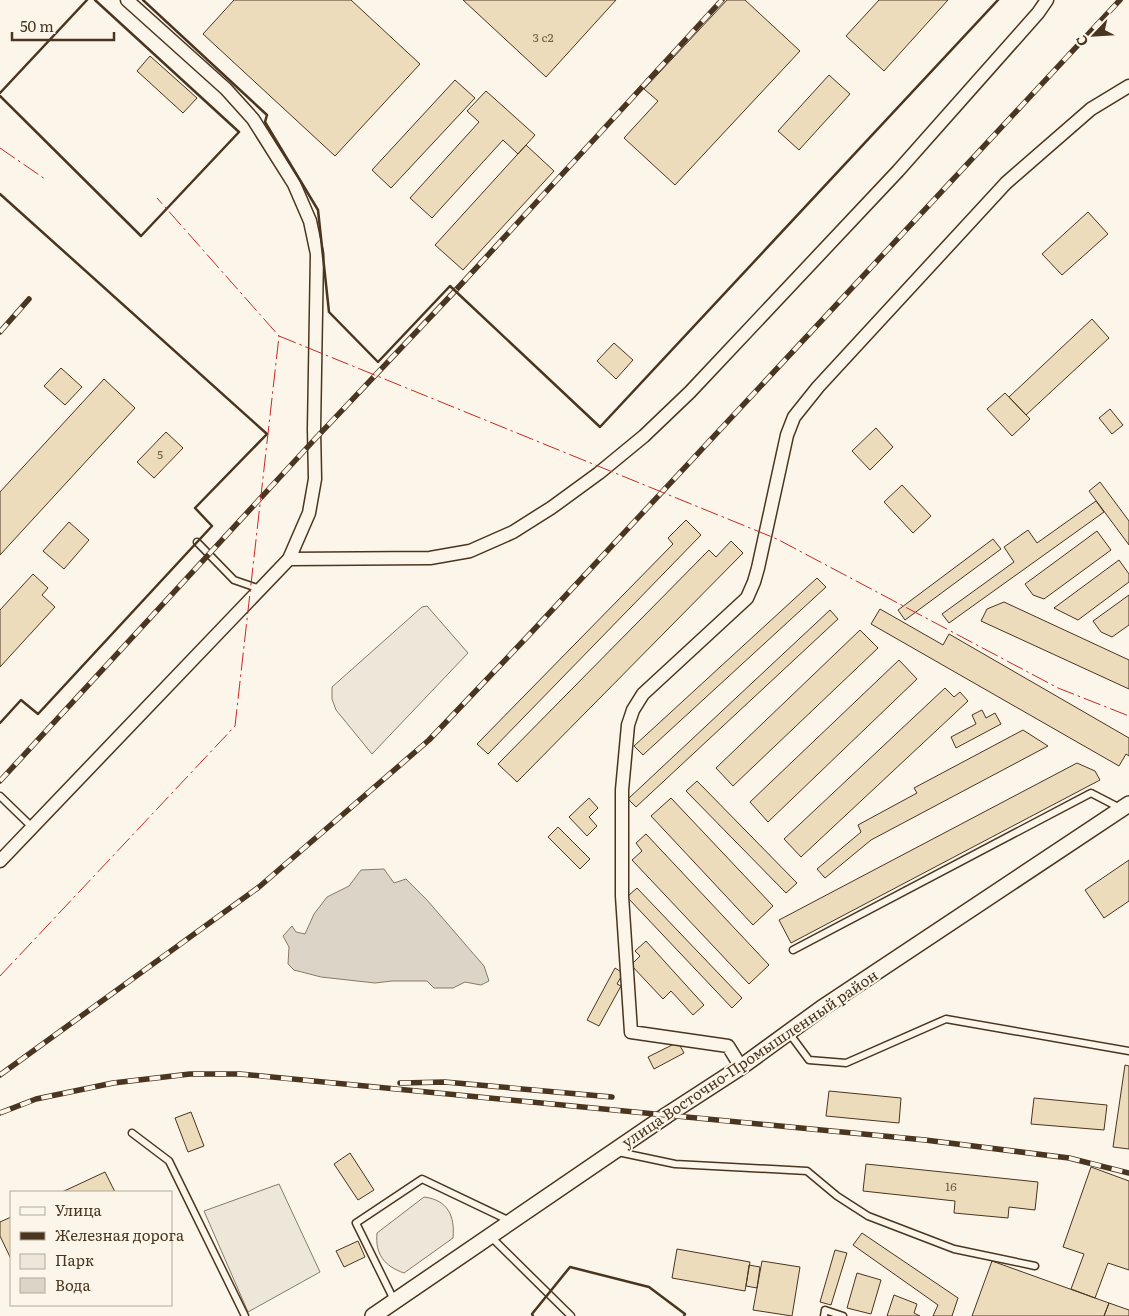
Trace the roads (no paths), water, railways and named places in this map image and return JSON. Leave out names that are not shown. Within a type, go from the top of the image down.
[{"type":"street","points":[[0,861],[289,559],[309,513],[315,479],[317,254],[310,221],[294,184],[253,119],[226,89],[127,0]]},
{"type":"street","points":[[289,559],[430,558],[470,551],[512,532],[551,508],[599,473],[644,436],[690,392],[898,171],[1038,13],[1047,0]]},
{"type":"street","points":[[740,1067],[728,1046],[631,1032],[622,896],[622,790],[628,725],[633,710],[643,694],[747,598],[758,568],[785,443],[794,417],[818,387],[1006,183],[1091,110],[1129,86]]},
{"type":"street","name":"улица Восточно-Промышленный район","points":[[373,1316],[740,1067],[822,1008],[1125,806]]},
{"type":"lane","points":[[197,542],[234,580],[260,588]]},
{"type":"lane","points":[[793,950],[1091,793],[1125,806]]},
{"type":"lane","points":[[0,796],[32,827]]},
{"type":"lane","points":[[789,1033],[809,1060],[846,1064],[946,1019],[1129,1051]]},
{"type":"lane","points":[[132,1134],[169,1161],[245,1316]]},
{"type":"lane","points":[[614,1151],[675,1164],[807,1171],[837,1196],[868,1216],[954,1248],[1035,1266]]},
{"type":"lane","points":[[395,1301],[356,1224],[389,1201],[422,1179],[511,1222]]},
{"type":"lane","points":[[490,1236],[571,1316]]},
{"type":"lane","points":[[824,1316],[825,1310],[843,1316]]},
{"type":"water","points":[[384,869],[394,883],[406,879],[427,900],[484,966],[489,981],[481,985],[465,982],[453,988],[434,988],[427,981],[375,983],[321,977],[294,970],[288,964],[289,947],[283,936],[292,926],[296,932],[305,934],[314,914],[327,897],[349,886],[361,870]]},
{"type":"railway","points":[[0,781],[722,0]]},
{"type":"railway","points":[[0,1075],[259,887],[429,740],[1120,0]]},
{"type":"railway","points":[[0,332],[29,299]]},
{"type":"railway","points":[[0,1113],[36,1099],[113,1083],[190,1074],[240,1074],[925,1140],[1069,1158],[1129,1173]]},
{"type":"railway","points":[[400,1083],[445,1082],[612,1097]]}]
